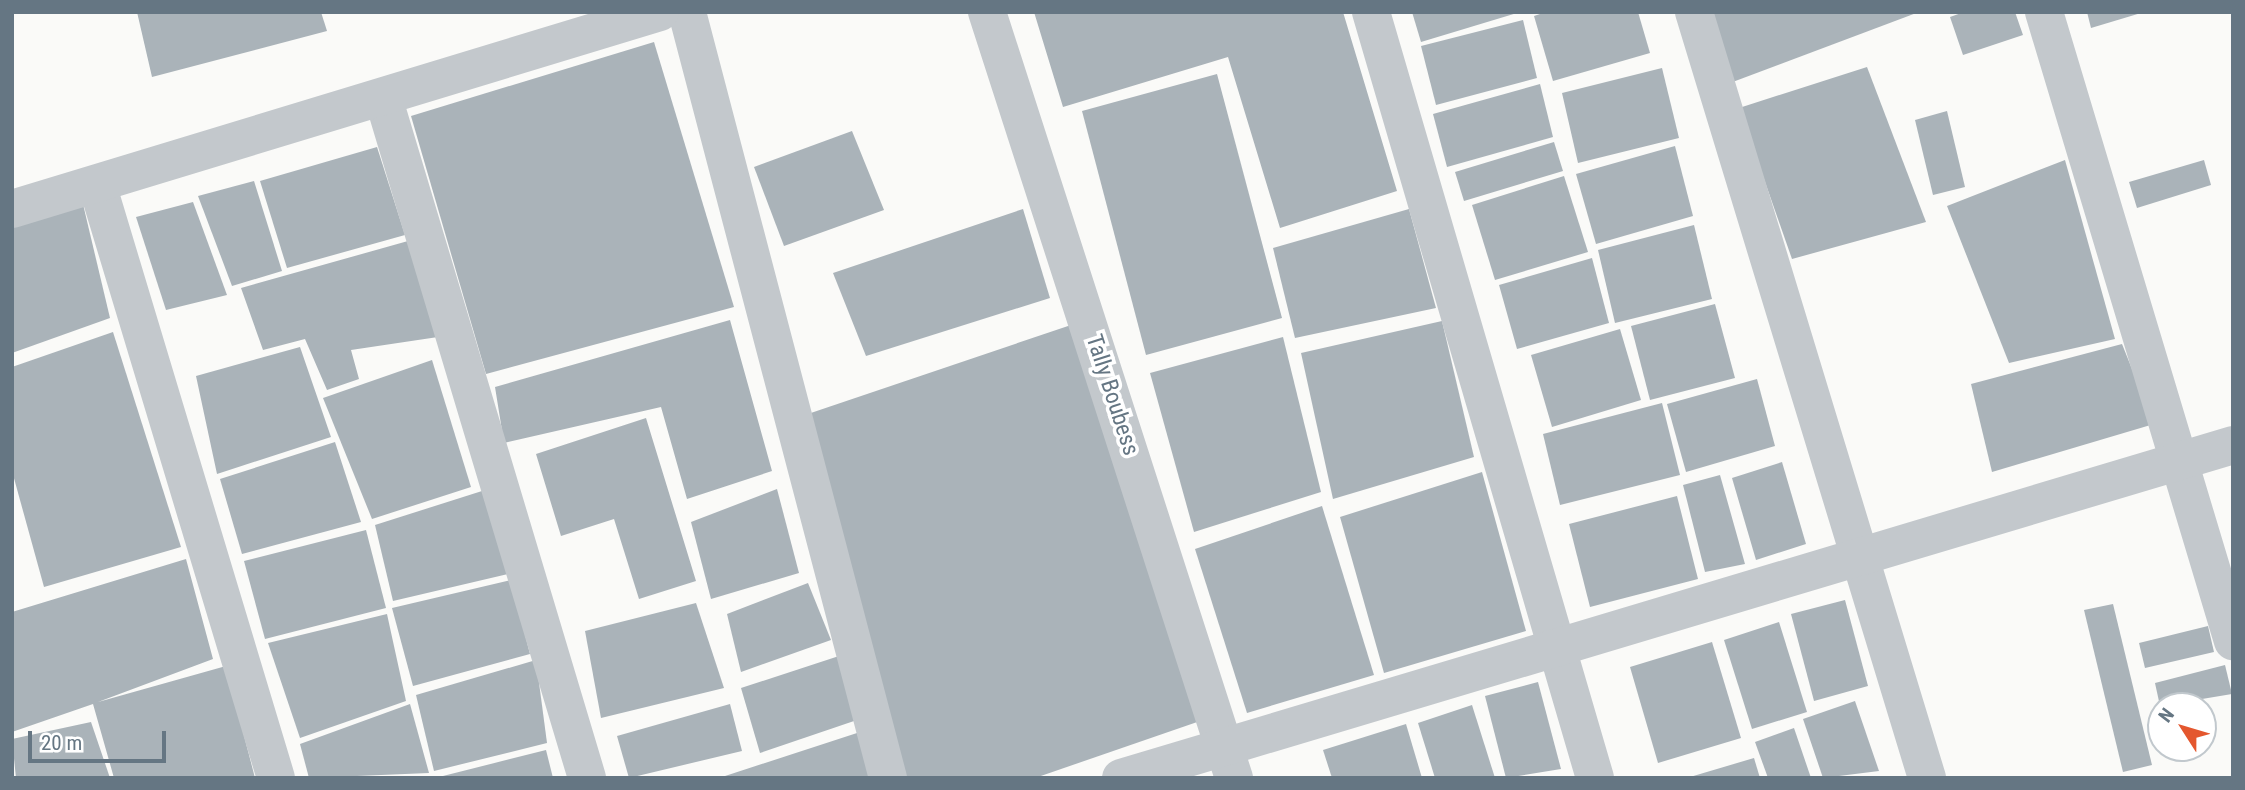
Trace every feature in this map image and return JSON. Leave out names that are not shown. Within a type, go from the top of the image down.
[{"type":"street","points":[[12,209],[660,12]]},
{"type":"street","points":[[687,12],[888,778]]},
{"type":"street","name":"Tally Boubess","points":[[987,12],[1230,762]]},
{"type":"street","points":[[1370,12],[1595,778]]},
{"type":"street","points":[[1693,12],[1927,778]]},
{"type":"street","points":[[2044,12],[2233,640]]},
{"type":"street","points":[[383,97],[587,778]]},
{"type":"street","points":[[96,184],[276,778]]},
{"type":"street","points":[[1121,778],[1230,762],[1557,648],[2233,445]]},
{"type":"building","points":[[137,12],[321,12],[327,31],[152,77]]},
{"type":"building","points":[[1034,12],[1343,12],[1397,191],[1280,228],[1228,57],[1063,107]]},
{"type":"building","points":[[1412,12],[1517,12],[1517,13],[1421,42]]},
{"type":"building","points":[[1546,12],[1638,12],[1650,53],[1553,81],[1534,16]]},
{"type":"building","points":[[1710,12],[1919,12],[1730,83]]},
{"type":"building","points":[[1964,12],[2015,12],[2023,35],[1963,55],[1950,17]]},
{"type":"building","points":[[2087,12],[2140,12],[2141,13],[2091,28]]},
{"type":"building","points":[[1523,20],[1537,78],[1436,105],[1421,46]]},
{"type":"building","points":[[654,42],[734,307],[486,374],[411,116]]},
{"type":"building","points":[[1867,67],[1926,222],[1792,259],[1739,108]]},
{"type":"building","points":[[1662,68],[1679,138],[1578,163],[1562,93]]},
{"type":"building","points":[[1217,74],[1282,318],[1146,355],[1082,111]]},
{"type":"building","points":[[1540,84],[1553,137],[1447,167],[1433,114]]},
{"type":"building","points":[[1947,111],[1965,187],[1933,195],[1915,120]]},
{"type":"building","points":[[852,131],[884,210],[784,246],[754,167]]},
{"type":"building","points":[[1554,142],[1563,171],[1464,201],[1455,172]]},
{"type":"building","points":[[1675,146],[1693,216],[1596,244],[1576,174]]},
{"type":"building","points":[[377,147],[405,235],[287,268],[260,181]]},
{"type":"building","points":[[2065,160],[2115,339],[2009,363],[1947,206]]},
{"type":"building","points":[[2204,160],[2211,185],[2137,208],[2129,182]]},
{"type":"building","points":[[1564,176],[1588,252],[1495,280],[1472,205]]},
{"type":"building","points":[[254,181],[282,271],[232,286],[198,196]]},
{"type":"building","points":[[82,200],[110,318],[12,353],[12,224]]},
{"type":"building","points":[[193,202],[227,295],[166,310],[136,217]]},
{"type":"building","points":[[1023,209],[1050,298],[866,356],[833,273]]},
{"type":"building","points":[[1409,209],[1436,308],[1295,338],[1273,248]]},
{"type":"building","points":[[1694,225],[1712,299],[1615,323],[1598,250]]},
{"type":"building","points":[[408,241],[438,337],[351,350],[359,379],[327,390],[305,339],[263,350],[241,288]]},
{"type":"building","points":[[1592,258],[1609,323],[1517,349],[1499,285]]},
{"type":"building","points":[[1715,304],[1735,378],[1650,400],[1631,326]]},
{"type":"building","points":[[730,320],[772,471],[687,499],[661,407],[504,443],[495,387]]},
{"type":"building","points":[[1442,321],[1474,457],[1333,499],[1301,353]]},
{"type":"building","points":[[1077,323],[1203,720],[1035,778],[895,778],[796,418]]},
{"type":"building","points":[[1620,329],[1641,400],[1552,427],[1531,355]]},
{"type":"building","points":[[113,332],[181,547],[44,587],[12,471],[12,367]]},
{"type":"building","points":[[1283,337],[1321,492],[1194,532],[1150,373]]},
{"type":"building","points":[[2122,344],[2154,424],[1992,472],[1971,384]]},
{"type":"building","points":[[300,347],[331,437],[217,474],[196,376]]},
{"type":"building","points":[[432,360],[471,487],[372,519],[323,398]]},
{"type":"building","points":[[1757,379],[1775,446],[1686,472],[1667,404]]},
{"type":"building","points":[[1662,403],[1680,475],[1560,505],[1543,434]]},
{"type":"building","points":[[646,418],[696,581],[639,599],[614,519],[561,536],[536,454]]},
{"type":"building","points":[[335,442],[361,522],[242,554],[220,479]]},
{"type":"building","points":[[1782,462],[1806,544],[1756,560],[1732,478]]},
{"type":"building","points":[[1482,472],[1526,631],[1384,673],[1340,517]]},
{"type":"building","points":[[1720,475],[1745,564],[1705,572],[1683,485]]},
{"type":"building","points":[[777,489],[799,573],[711,599],[691,522]]},
{"type":"building","points":[[482,491],[508,574],[393,601],[375,525]]},
{"type":"building","points":[[1677,496],[1698,579],[1590,607],[1569,524]]},
{"type":"building","points":[[1322,506],[1374,675],[1247,713],[1195,549]]},
{"type":"building","points":[[366,530],[386,608],[265,639],[244,561]]},
{"type":"building","points":[[186,559],[213,659],[98,702],[226,666],[255,778],[114,778],[93,704],[12,732],[12,612]]},
{"type":"building","points":[[511,580],[530,654],[413,686],[392,608]]},
{"type":"building","points":[[808,583],[831,640],[741,672],[727,614]]},
{"type":"building","points":[[1845,600],[1868,686],[1814,701],[1791,614]]},
{"type":"building","points":[[696,603],[724,688],[601,718],[585,631]]},
{"type":"building","points":[[2113,604],[2147,744],[2147,762],[2151,762],[2152,765],[2123,772],[2084,610]]},
{"type":"building","points":[[387,614],[406,701],[300,738],[268,643]]},
{"type":"building","points":[[1779,622],[1807,712],[1752,729],[1724,640]]},
{"type":"building","points":[[2208,626],[2214,652],[2145,668],[2139,643]]},
{"type":"building","points":[[1712,642],[1741,738],[1658,763],[1630,667]]},
{"type":"building","points":[[839,656],[857,720],[760,753],[741,688]]},
{"type":"building","points":[[536,660],[547,743],[434,771],[416,695]]},
{"type":"building","points":[[2225,665],[2232,694],[2217,696],[2217,692],[2157,692],[2155,683]]},
{"type":"building","points":[[1538,682],[1561,769],[1506,778],[1485,696]]},
{"type":"building","points":[[1855,701],[1879,771],[1823,778],[1803,719]]},
{"type":"building","points":[[410,704],[429,773],[309,778],[300,744]]},
{"type":"building","points":[[730,704],[742,751],[629,778],[617,736]]},
{"type":"building","points":[[1472,705],[1495,778],[1435,778],[1418,723]]},
{"type":"building","points":[[91,722],[110,778],[16,778],[12,739]]},
{"type":"building","points":[[1406,724],[1422,778],[1332,778],[1323,750]]},
{"type":"building","points":[[1794,728],[1811,778],[1768,778],[1755,742]]},
{"type":"building","points":[[857,733],[872,778],[722,778],[722,777]]},
{"type":"building","points":[[546,750],[553,778],[439,778],[439,777]]},
{"type":"building","points":[[1754,758],[1760,778],[1690,778],[1690,777]]}]
